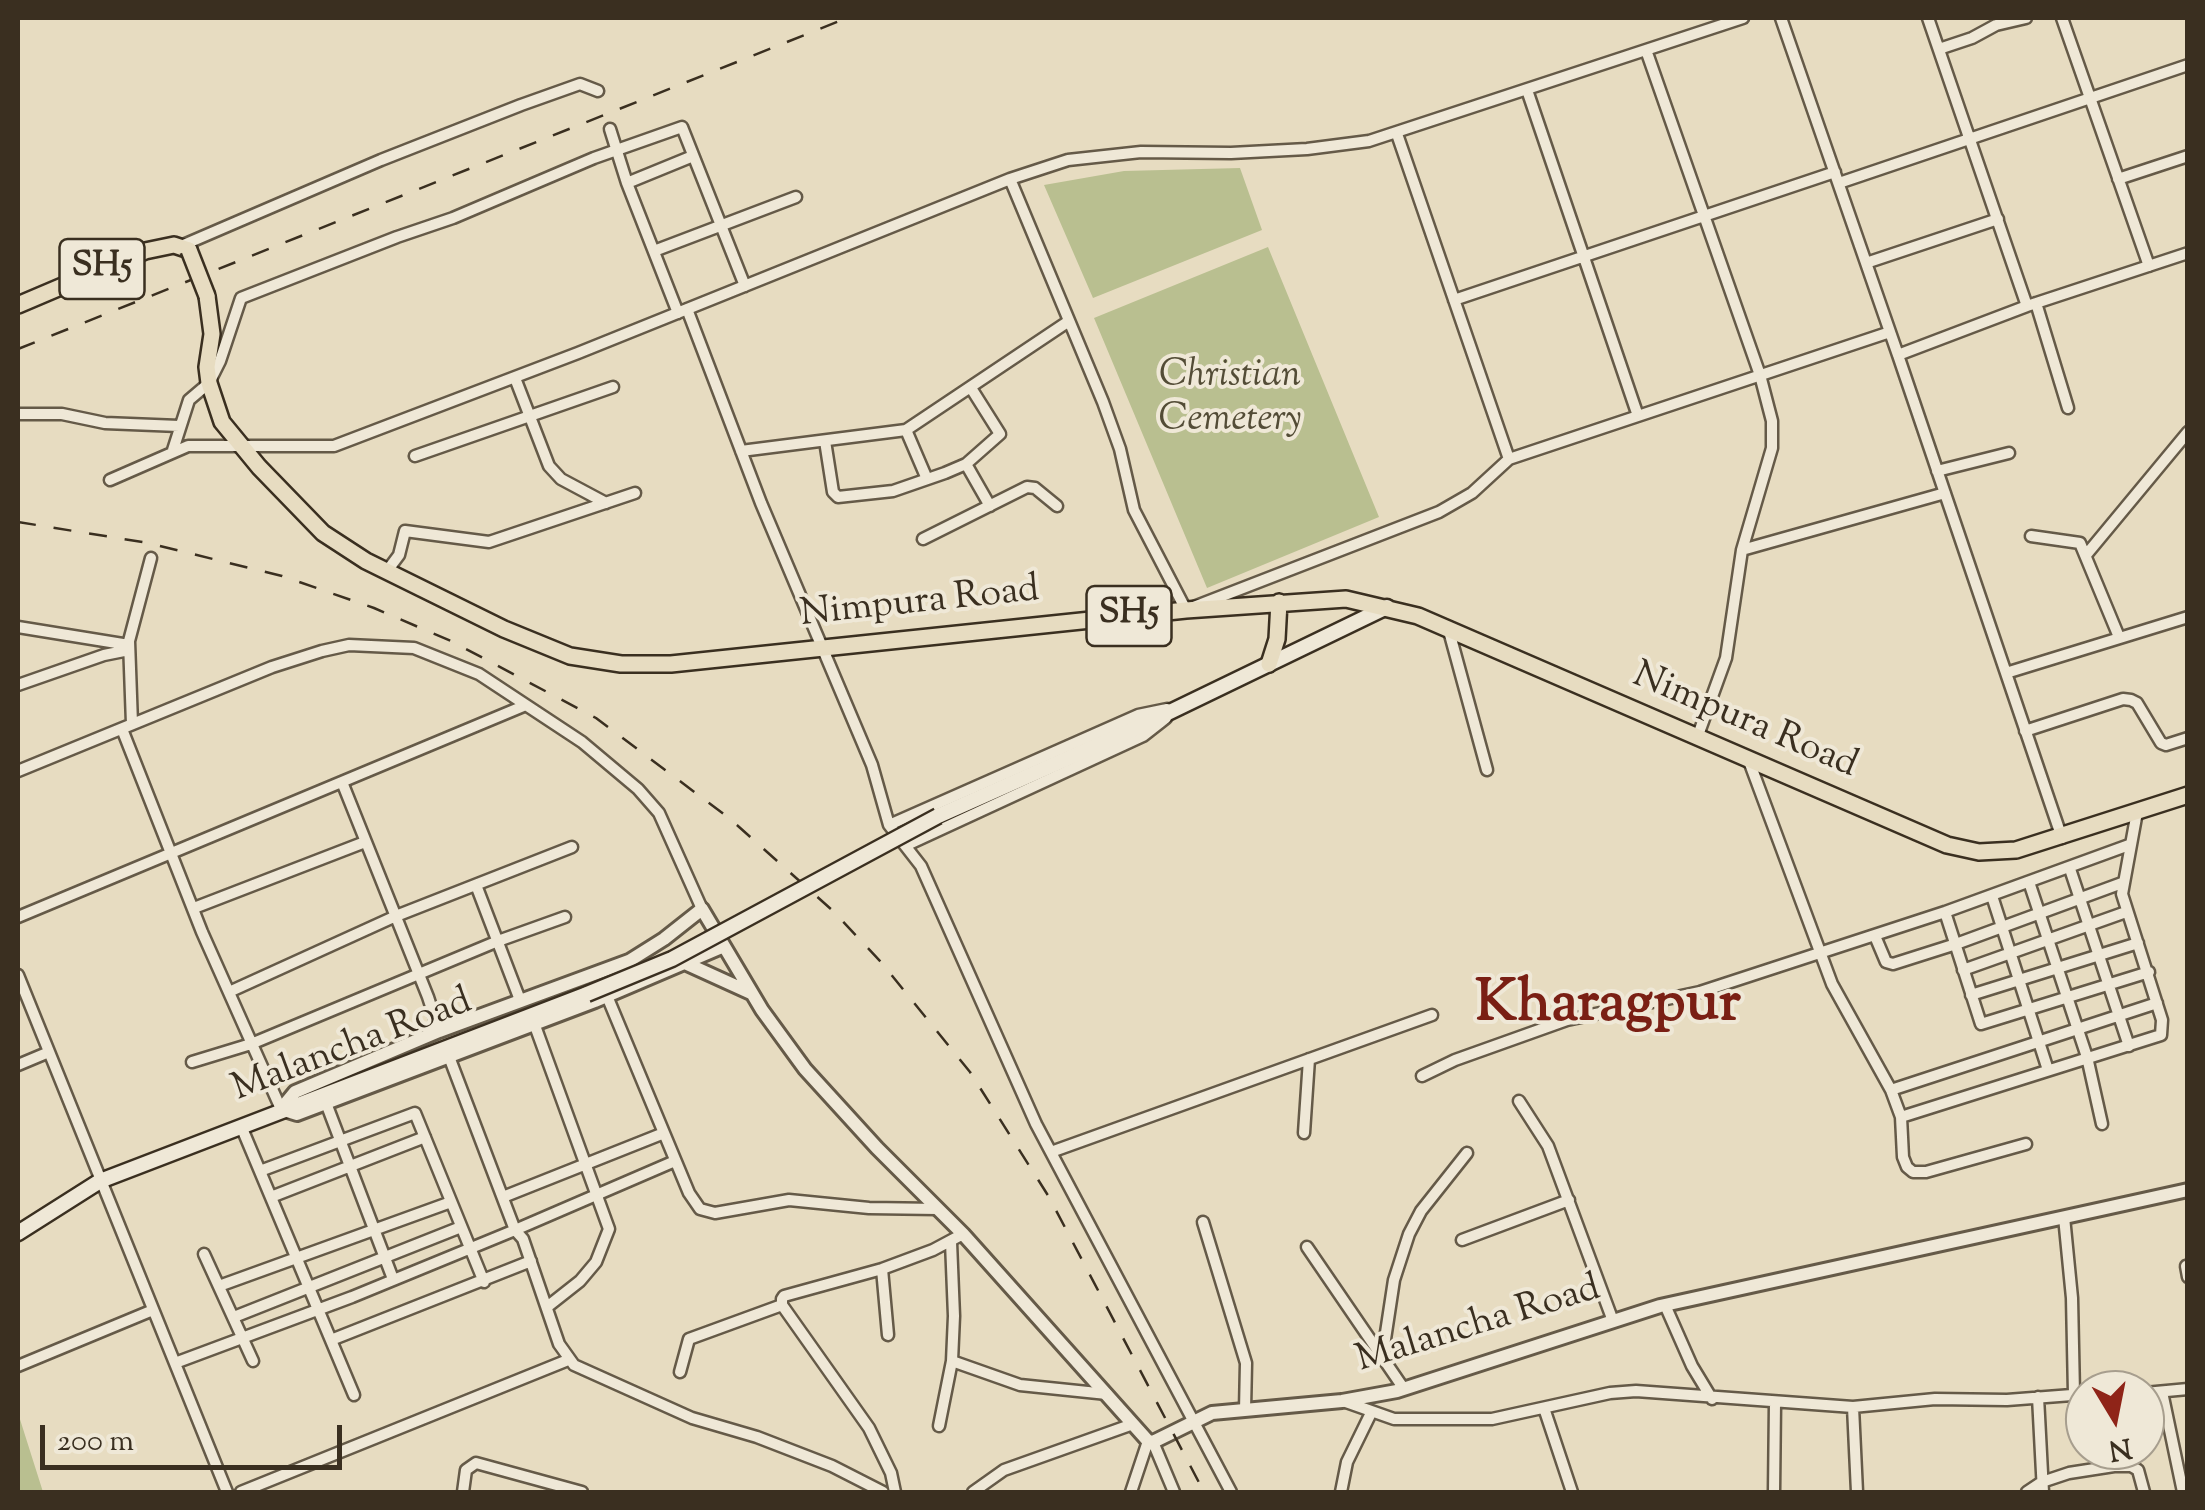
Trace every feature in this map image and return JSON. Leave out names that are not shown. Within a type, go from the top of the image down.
[{"type":"main road","name":"Nimpura Road","points":[[185,248],[207,296],[212,334],[209,383],[222,422],[239,446],[323,533],[387,572],[516,635],[570,656],[622,664],[670,664],[1186,610],[1346,598],[1387,607],[1449,630],[1947,845],[1997,852],[2062,838],[2188,795]]},
{"type":"main road","name":"SH5","points":[[18,305],[145,251],[185,248]]},
{"type":"main road","points":[[1269,664],[1277,639],[1278,602]]},
{"type":"main road","name":"Malancha Road","points":[[19,1227],[100,1181],[672,960],[938,816],[1183,706],[1387,607]]},
{"type":"street","points":[[110,480],[172,450],[195,445],[334,446],[515,378],[1010,179],[1068,160],[1141,152],[1307,149],[1369,141],[1743,18]]},
{"type":"street","points":[[1781,18],[2062,838]]},
{"type":"street","points":[[1928,18],[2068,408]]},
{"type":"street","points":[[1939,49],[2026,18]]},
{"type":"street","points":[[2062,18],[2149,266]]},
{"type":"street","points":[[1646,50],[1760,375],[1772,421],[1772,448],[1742,550],[1731,639],[1697,738]]},
{"type":"street","points":[[1454,300],[1704,216],[1971,138],[2188,66]]},
{"type":"street","points":[[185,248],[381,160],[521,105],[580,84],[598,90]]},
{"type":"street","points":[[1528,90],[1638,416]]},
{"type":"street","points":[[172,450],[189,400],[209,383],[230,337],[241,298],[682,128],[745,286]]},
{"type":"street","points":[[610,129],[654,252],[683,311],[872,764],[889,825],[921,866],[1051,1152],[1231,1492]]},
{"type":"street","points":[[1397,134],[1509,459]]},
{"type":"street","points":[[627,183],[693,156]]},
{"type":"street","points":[[2118,179],[2188,156]]},
{"type":"street","points":[[1010,179],[1120,449],[1134,510],[1186,610],[1439,512],[1472,493],[1509,459],[1890,332]]},
{"type":"street","points":[[654,252],[796,198]]},
{"type":"street","points":[[1866,263],[1998,219]]},
{"type":"street","points":[[1898,354],[2032,304],[2188,253]]},
{"type":"street","points":[[741,451],[906,430],[1069,320]]},
{"type":"street","points":[[515,378],[554,474],[606,503]]},
{"type":"street","points":[[415,456],[613,387]]},
{"type":"street","points":[[825,441],[835,496],[880,493],[927,479],[966,464],[1000,434],[971,388]]},
{"type":"street","points":[[18,414],[62,414],[105,423],[179,426]]},
{"type":"street","points":[[906,430],[927,479]]},
{"type":"street","points":[[2086,555],[2188,432]]},
{"type":"street","points":[[1937,472],[2009,453]]},
{"type":"street","points":[[966,464],[990,506]]},
{"type":"street","points":[[924,540],[1028,487],[1058,506]]},
{"type":"street","points":[[387,572],[398,556],[402,536],[409,530],[490,542],[635,493]]},
{"type":"street","points":[[1742,550],[1945,493]]},
{"type":"street","points":[[2031,536],[2080,542],[2119,637]]},
{"type":"street","points":[[151,558],[129,648],[127,726],[194,908],[281,1109],[297,1114],[606,996],[724,946]]},
{"type":"street","points":[[2006,673],[2188,617]]},
{"type":"street","points":[[18,627],[129,648]]},
{"type":"street","points":[[1449,630],[1487,770]]},
{"type":"street","points":[[18,771],[272,667],[349,645],[414,648],[479,674],[593,752],[659,813],[702,909],[753,995],[805,1069],[938,1209],[957,1238],[1150,1441],[1174,1492]]},
{"type":"street","points":[[18,685],[129,648]]},
{"type":"street","points":[[2025,731],[2123,699],[2137,702],[2161,743],[2188,738]]},
{"type":"street","points":[[18,916],[526,706]]},
{"type":"street","points":[[889,825],[1138,715],[1183,706]]},
{"type":"street","points":[[908,845],[1143,736],[1183,706]]},
{"type":"street","points":[[1750,761],[1819,954],[1891,1090],[1901,1116],[1903,1157],[1908,1167],[1918,1174],[2026,1144]]},
{"type":"street","points":[[342,782],[439,1031]]},
{"type":"street","points":[[1901,1116],[2161,1034],[2158,1003],[2126,912],[2122,883],[2138,812]]},
{"type":"street","points":[[194,908],[366,842]]},
{"type":"street","points":[[228,992],[396,916],[572,846]]},
{"type":"street","points":[[1422,1076],[1455,1060],[1567,1020],[1700,992],[1875,936],[2130,846]]},
{"type":"street","points":[[2070,868],[2129,1046]]},
{"type":"street","points":[[2029,882],[2088,1057],[2102,1124]]},
{"type":"street","points":[[1875,936],[1889,964],[1956,944],[2122,883]]},
{"type":"street","points":[[476,885],[520,1000]]},
{"type":"street","points":[[1992,896],[2048,1070]]},
{"type":"street","points":[[281,1109],[295,1092],[439,1031],[630,961],[702,909]]},
{"type":"street","points":[[1945,912],[1981,1024],[2149,972]]},
{"type":"street","points":[[1964,970],[2126,912]]},
{"type":"street","points":[[192,1062],[251,1044],[565,917]]},
{"type":"street","points":[[1971,995],[2138,942]]},
{"type":"street","points":[[686,963],[753,995]]},
{"type":"street","points":[[18,975],[227,1492]]},
{"type":"street","points":[[606,996],[696,1205],[707,1212],[790,1200],[869,1208],[938,1209]]},
{"type":"street","points":[[1891,1090],[2158,1003]]},
{"type":"street","points":[[1051,1152],[1432,1014]]},
{"type":"street","points":[[534,1023],[610,1228],[596,1262],[580,1281],[547,1307]]},
{"type":"street","points":[[18,1065],[49,1052]]},
{"type":"street","points":[[448,1054],[568,1360],[692,1418],[757,1437],[832,1466],[883,1492]]},
{"type":"street","points":[[1304,1133],[1309,1059]]},
{"type":"street","points":[[1519,1101],[1548,1146],[1613,1321]]},
{"type":"street","points":[[326,1102],[394,1279]]},
{"type":"street","points":[[260,1171],[415,1113],[484,1282]]},
{"type":"street","points":[[241,1126],[354,1396]]},
{"type":"street","points":[[503,1197],[664,1133]]},
{"type":"street","points":[[270,1196],[424,1137]]},
{"type":"street","points":[[1382,1360],[1394,1280],[1409,1234],[1467,1152]]},
{"type":"street","points":[[175,1363],[318,1310],[675,1160]]},
{"type":"street","name":"Malancha Road","points":[[1150,1441],[1212,1413],[1342,1400],[1404,1389],[1665,1305],[2188,1190]]},
{"type":"street","points":[[1462,1240],[1569,1200]]},
{"type":"street","points":[[219,1286],[451,1202]]},
{"type":"street","points":[[2064,1217],[2078,1370]]},
{"type":"street","points":[[1203,1222],[1246,1363],[1245,1410]]},
{"type":"street","points":[[234,1316],[460,1227]]},
{"type":"street","points":[[895,1492],[891,1473],[869,1428],[782,1305],[784,1296],[882,1269],[957,1238]]},
{"type":"street","points":[[939,1426],[952,1361],[957,1238]]},
{"type":"street","points":[[1307,1247],[1404,1389]]},
{"type":"street","points":[[204,1254],[253,1361]]},
{"type":"street","points":[[331,1340],[531,1261]]},
{"type":"street","points":[[882,1269],[888,1335]]},
{"type":"street","points":[[680,1372],[688,1340],[782,1305]]},
{"type":"street","points":[[1665,1305],[1692,1366],[1712,1398]]},
{"type":"street","points":[[18,1366],[154,1310]]},
{"type":"street","points":[[241,1492],[568,1360]]},
{"type":"street","points":[[952,1361],[1020,1385],[1106,1394]]},
{"type":"street","points":[[1342,1400],[1394,1419],[1492,1419],[1636,1390],[1853,1408],[1935,1399],[2065,1395]]},
{"type":"street","points":[[2038,1397],[2042,1487]]},
{"type":"street","points":[[1774,1492],[1775,1403]]},
{"type":"street","points":[[2165,1406],[2184,1492]]},
{"type":"street","points":[[1544,1408],[1572,1492]]},
{"type":"street","points":[[1853,1408],[1857,1492]]},
{"type":"street","points":[[1341,1492],[1348,1462],[1371,1413]]},
{"type":"street","points":[[973,1492],[1004,1470],[1133,1424]]},
{"type":"street","points":[[1130,1492],[1150,1441]]},
{"type":"street","points":[[463,1492],[466,1470],[476,1463],[582,1492]]},
{"type":"street","points":[[2027,1492],[2084,1471],[2131,1466],[2142,1476],[2144,1492]]},
{"type":"green space","points":[[1240,168],[1262,230],[1093,298],[1044,185],[1124,171]]},
{"type":"green space","name":"Christian Cemetery","points":[[1268,247],[1379,517],[1207,588],[1094,318]]},
{"type":"green space","points":[[18,1413],[43,1492],[18,1492]]},
{"type":"railway","points":[[18,349],[847,18]]},
{"type":"railway","points":[[18,522],[148,543],[282,576],[374,608],[451,641],[596,718],[729,818],[832,910],[881,962],[970,1072],[1049,1197],[1204,1492]]},
{"type":"district","name":"Kharagpur","points":[[1608,1009]]}]
